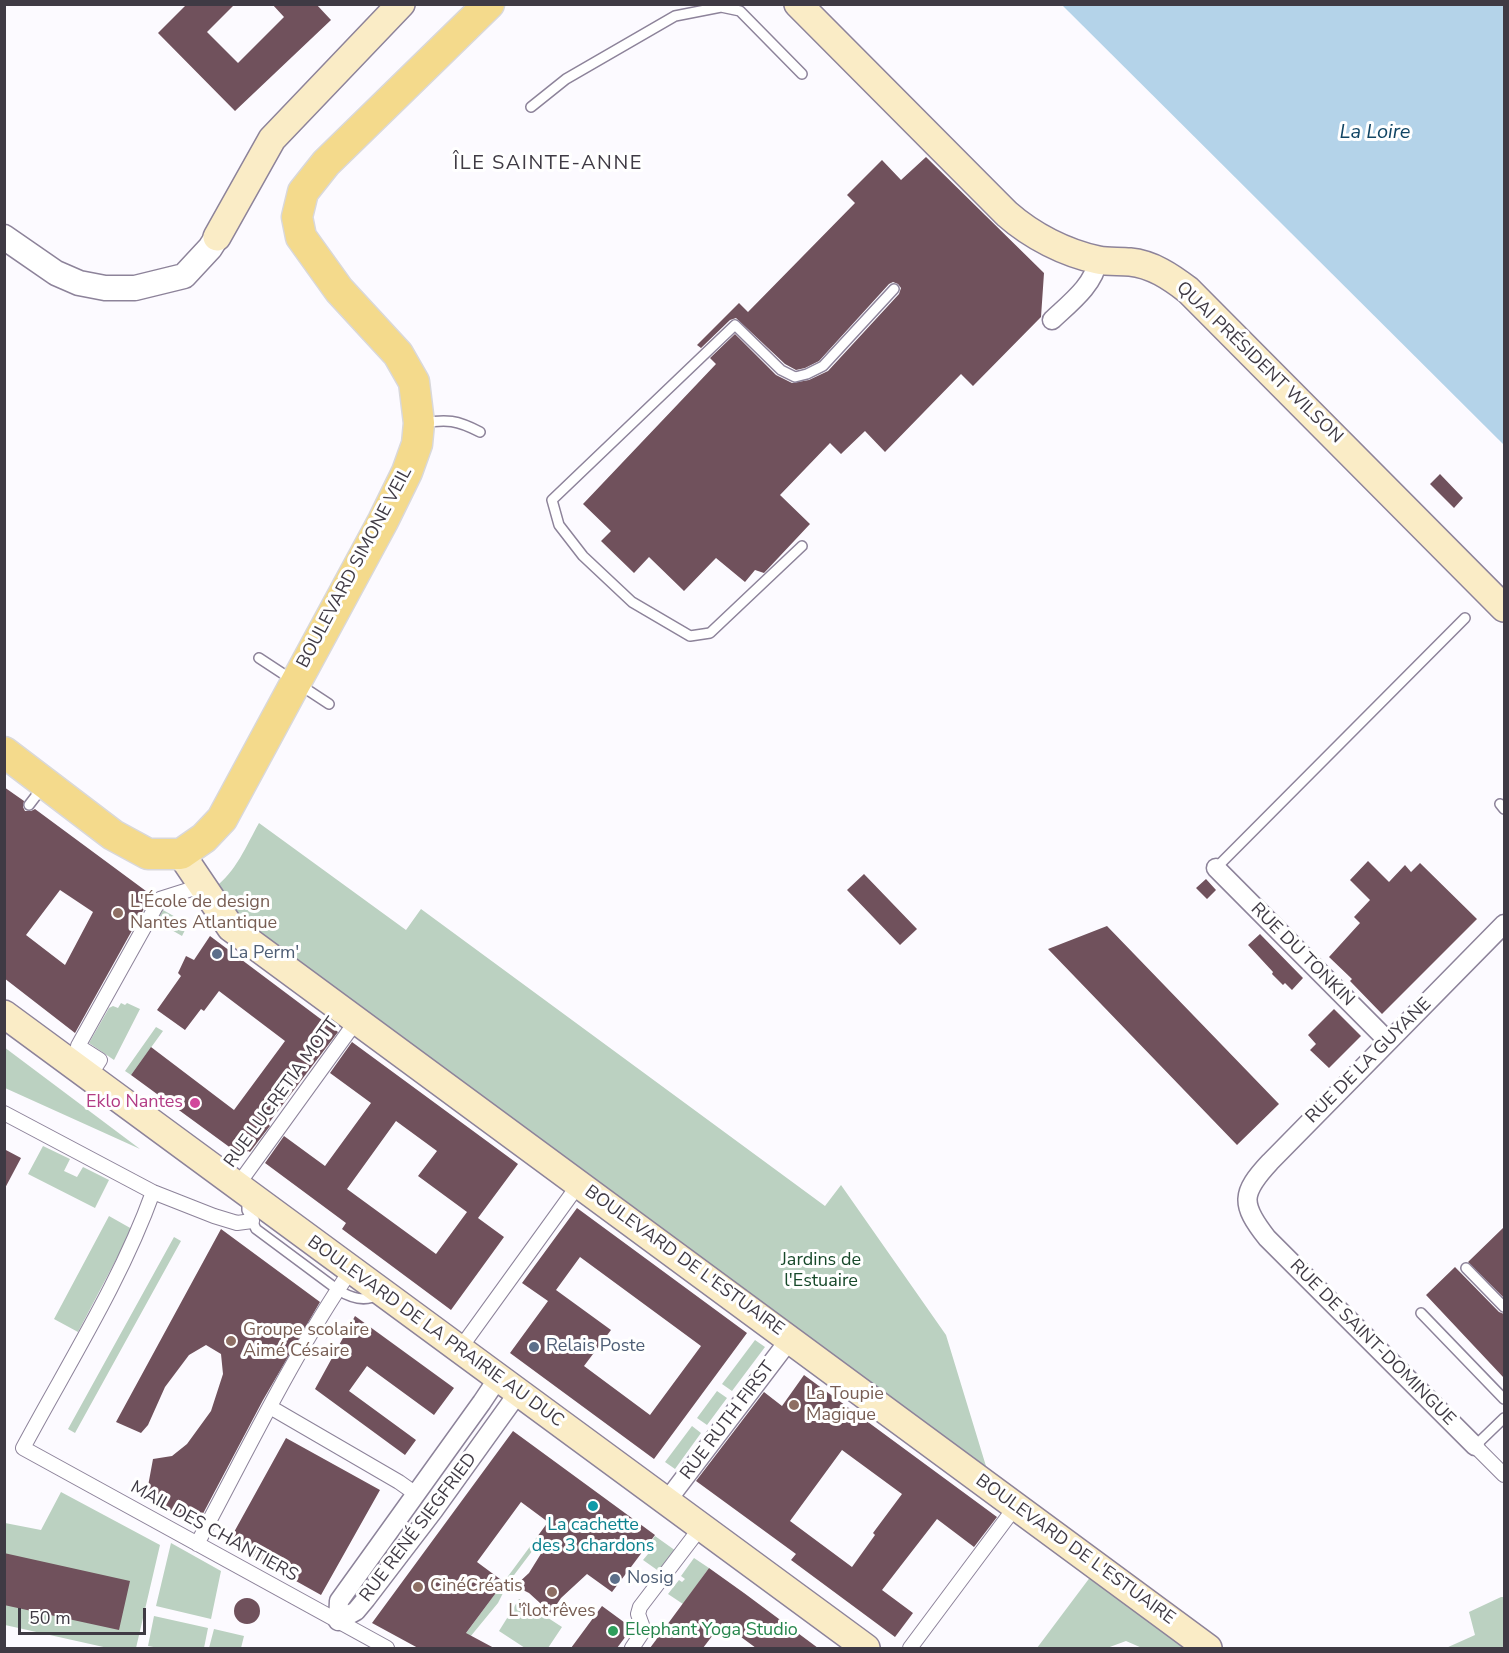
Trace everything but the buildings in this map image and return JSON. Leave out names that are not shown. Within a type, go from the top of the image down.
[{"type":"main road","points":[[217,237],[272,139],[401,4]]},
{"type":"main road","name":"BOULEVARD SIMONE VEIL","points":[[181,854],[204,838],[222,819],[383,521],[407,472],[417,444],[419,423],[414,382],[398,354],[333,282],[301,237],[297,217],[303,192],[326,163],[489,4]]},
{"type":"main road","name":"QUAI PRÉSIDENT WILSON","points":[[798,4],[1014,220],[1055,245],[1078,255],[1098,260],[1141,264],[1166,275],[1188,290],[1504,608]]},
{"type":"main road","points":[[4,752],[38,794],[148,854],[181,854]]},
{"type":"main road","name":"BOULEVARD DE L'ESTUAIRE","points":[[181,854],[231,928],[1208,1648]]},
{"type":"main road","name":"BOULEVARD DE LA PRAIRIE AU DUC","points":[[4,1014],[242,1190],[345,1280],[382,1292],[859,1646]]},
{"type":"street","points":[[4,237],[56,273],[79,283],[105,288],[135,288],[184,276],[217,237]]},
{"type":"street","points":[[1052,320],[1096,272],[1098,260]]},
{"type":"street","name":"RUE DU TONKIN","points":[[1216,868],[1388,1041]]},
{"type":"street","points":[[89,1077],[100,1060],[78,1046],[160,899],[201,885]]},
{"type":"street","name":"RUE DE LA GUYANE","points":[[1248,1206],[1247,1195],[1250,1185],[1259,1173],[1504,924]]},
{"type":"street","name":"RUE LUCRETIA MOTT","points":[[242,1190],[357,1020]]},
{"type":"street","points":[[4,1113],[153,1192],[237,1223],[252,1221]]},
{"type":"street","points":[[459,1350],[579,1184]]},
{"type":"street","name":"MAIL DES CHANTIERS","points":[[153,1192],[140,1229],[22,1448],[387,1648]]},
{"type":"street","name":"RUE DE SAINT-DOMINGUE","points":[[1248,1206],[1254,1222],[1266,1238],[1504,1475]]},
{"type":"street","points":[[197,1544],[270,1407],[345,1280]]},
{"type":"street","name":"RUE RUTH FIRST","points":[[666,1502],[790,1339]]},
{"type":"street","name":"RUE RENÉ SIEGFRIED","points":[[338,1621],[339,1601],[359,1572],[482,1402],[508,1386]]},
{"type":"street","name":"RUE RENÉ SIEGFRIED","points":[[338,1621],[356,1611],[434,1510],[508,1386]]},
{"type":"street","points":[[270,1407],[399,1482],[434,1510]]},
{"type":"street","points":[[910,1648],[1016,1506]]},
{"type":"street","points":[[632,1648],[642,1633],[638,1614],[640,1607],[701,1527]]},
{"type":"street","points":[[359,1572],[367,1582],[377,1584]]},
{"type":"street","points":[[339,1601],[356,1611]]},
{"type":"lane","points":[[671,4],[675,16]]},
{"type":"lane","points":[[531,107],[566,79],[675,16],[721,7],[740,11],[802,74]]},
{"type":"lane","points":[[802,546],[710,633],[690,636],[632,602],[583,556],[559,525],[552,500],[735,325],[781,370],[795,377],[823,366],[894,289]]},
{"type":"lane","points":[[419,423],[448,420],[465,424],[480,432]]},
{"type":"lane","points":[[1216,868],[1465,618]]},
{"type":"lane","points":[[259,658],[329,704]]},
{"type":"lane","points":[[242,1190],[252,1221],[260,1232],[345,1280]]},
{"type":"lane","points":[[1466,1268],[1504,1307]]},
{"type":"lane","points":[[1421,1313],[1504,1399]]},
{"type":"lane","points":[[1475,1446],[1504,1418]]},
{"type":"green space","name":"Jardins de l'Estuaire","points":[[259,823],[406,930],[421,909],[825,1206],[841,1185],[946,1335],[989,1476],[253,937],[214,888],[222,882],[234,866]]},
{"type":"green space","points":[[163,910],[188,924],[182,936],[156,921]]},
{"type":"green space","points":[[121,1003],[125,1005],[127,1003],[140,1009],[114,1060],[89,1043],[109,1008],[113,1006],[118,1008]]},
{"type":"green space","points":[[156,1027],[163,1031],[131,1075],[125,1071]]},
{"type":"green space","points":[[4,1047],[140,1149],[5,1088]]},
{"type":"green space","points":[[43,1146],[70,1159],[64,1171],[77,1177],[83,1167],[109,1180],[95,1208],[28,1174]]},
{"type":"green space","points":[[109,1216],[132,1229],[78,1332],[54,1319]]},
{"type":"green space","points":[[174,1237],[181,1241],[75,1433],[68,1429]]},
{"type":"green space","points":[[755,1340],[765,1347],[732,1391],[722,1384]]},
{"type":"green space","points":[[717,1391],[727,1398],[707,1425],[697,1418]]},
{"type":"green space","points":[[692,1426],[701,1433],[675,1469],[665,1462]]},
{"type":"green space","points":[[61,1492],[160,1545],[136,1648],[108,1648],[5,1625],[5,1523],[41,1530]]},
{"type":"green space","points":[[655,1536],[676,1551],[660,1572],[643,1560],[653,1548],[649,1544]]},
{"type":"green space","points":[[537,1537],[547,1544],[543,1550],[536,1546],[508,1583],[498,1603],[461,1648],[455,1648]]},
{"type":"green space","points":[[171,1543],[221,1571],[211,1619],[156,1606]]},
{"type":"green space","points":[[694,1558],[709,1568],[683,1604],[668,1594],[679,1580],[682,1582],[685,1579],[681,1576]]},
{"type":"green space","points":[[1091,1576],[1186,1648],[1142,1648],[1126,1641],[1107,1648],[1037,1648]]},
{"type":"green space","points":[[1504,1597],[1504,1648],[1446,1648],[1475,1635],[1469,1612]]},
{"type":"green space","points":[[519,1599],[562,1627],[548,1648],[525,1648],[499,1631]]},
{"type":"green space","points":[[154,1616],[208,1628],[204,1648],[148,1646]]},
{"type":"green space","points":[[214,1629],[244,1636],[241,1648],[209,1648]]},
{"type":"water","name":"La Loire","points":[[1062,5],[1504,5],[1504,445]]},
{"type":"place","name":"L'École de design Nantes Atlantique","points":[[118,913]]},
{"type":"place","name":"La Perm'","points":[[217,954]]},
{"type":"place","name":"Eklo Nantes","points":[[195,1103]]},
{"type":"place","name":"Groupe scolaire Aimé Césaire","points":[[231,1341]]},
{"type":"place","name":"Relais Poste","points":[[534,1347]]},
{"type":"place","name":"La Toupie Magique","points":[[794,1405]]},
{"type":"place","name":"La cachette des 3 chardons","points":[[593,1506]]},
{"type":"place","name":"Nosig","points":[[615,1579]]},
{"type":"place","name":"CinéCréatis","points":[[418,1587]]},
{"type":"place","name":"L'îlot rêves","points":[[552,1592]]},
{"type":"place","name":"Elephant Yoga Studio","points":[[613,1631]]},
{"type":"district","name":"ÎLE SAINTE-ANNE","points":[[548,164]]}]
